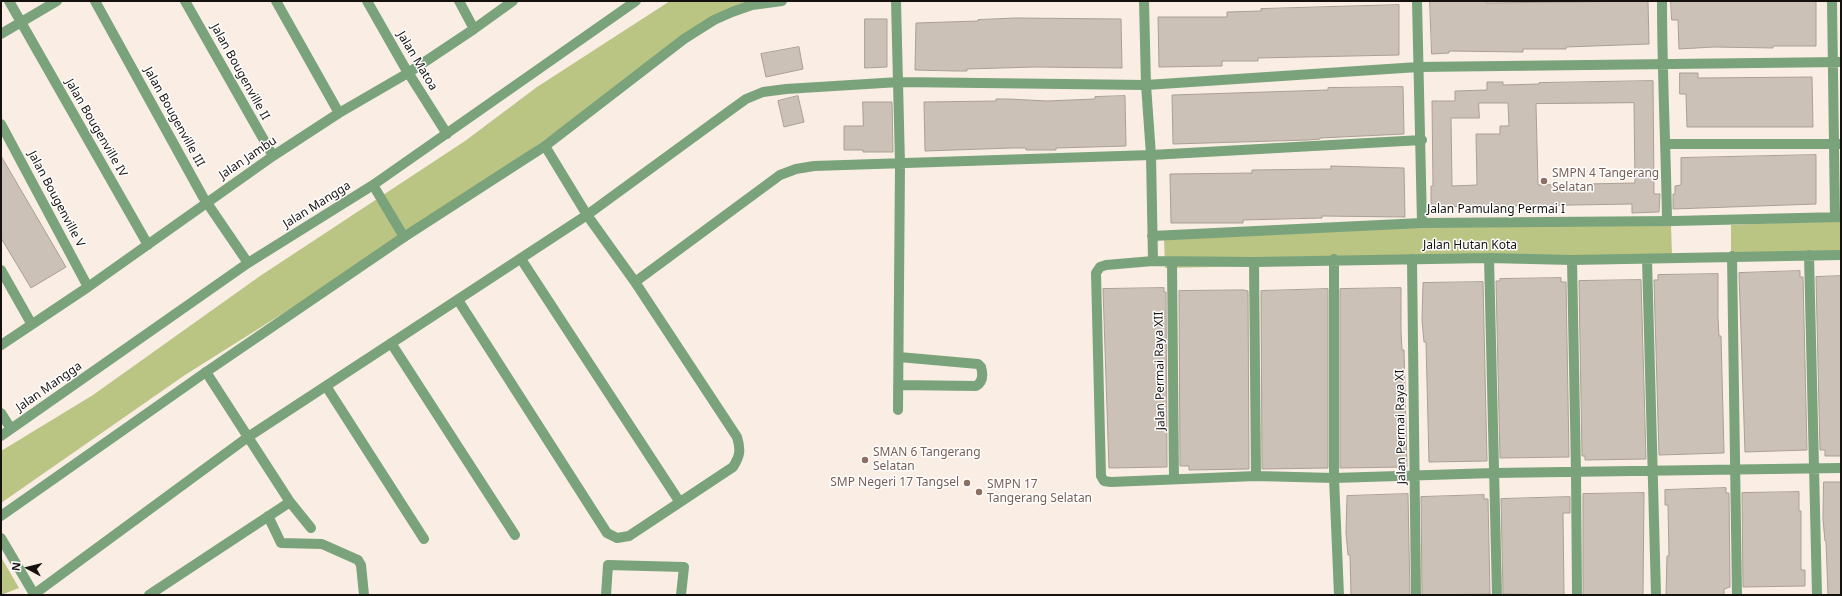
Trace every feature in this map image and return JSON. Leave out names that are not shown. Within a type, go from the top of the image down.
[{"type":"street","name":"Jalan Bougenville IV","points":[[9,1],[148,245]]},
{"type":"street","points":[[1,34],[57,1]]},
{"type":"street","name":"Jalan Bougenville III","points":[[95,1],[206,203],[248,263]]},
{"type":"street","name":"Jalan Bougenville II","points":[[185,1],[273,156]]},
{"type":"street","points":[[276,1],[339,113]]},
{"type":"street","name":"Jalan Matoa","points":[[367,1],[408,73],[447,134]]},
{"type":"street","points":[[459,1],[474,29]]},
{"type":"street","name":"Jalan Jambu","points":[[1,345],[31,323],[88,287],[273,156],[339,113],[408,73],[514,1]]},
{"type":"street","name":"Jalan Mangga","points":[[1,436],[248,263],[373,185],[636,1]]},
{"type":"street","points":[[1,516],[206,372],[404,237],[545,146],[684,39],[714,20],[732,12],[752,5],[782,1]]},
{"type":"street","points":[[896,1],[900,164],[898,410]]},
{"type":"street","points":[[1144,1],[1146,85],[1151,155],[1153,261]]},
{"type":"street","points":[[1417,1],[1418,67],[1422,140],[1422,223]]},
{"type":"street","points":[[1662,1],[1662,64],[1666,144],[1667,221]]},
{"type":"street","points":[[1832,1],[1837,63],[1838,217]]},
{"type":"street","points":[[1,538],[34,595],[248,436],[587,215],[728,112],[763,92],[786,89],[899,82],[1146,85],[1418,67],[1837,63]]},
{"type":"street","name":"Jalan Bougenville V","points":[[1,124],[88,287]]},
{"type":"street","points":[[634,282],[780,175],[796,168],[814,166],[1151,155],[1422,140]]},
{"type":"street","points":[[1666,144],[1838,144]]},
{"type":"street","points":[[458,300],[607,533],[617,538],[629,536],[733,466],[740,457],[740,448],[737,437],[634,282],[587,215],[545,146]]},
{"type":"street","points":[[373,185],[404,237]]},
{"type":"street","name":"Jalan Pamulang Permai I","points":[[1152,236],[1422,223],[1667,221],[1838,217]]},
{"type":"street","points":[[1810,255],[1817,595]]},
{"type":"street","name":"Jalan Hutan Kota","points":[[1174,479],[1111,482],[1104,481],[1101,476],[1096,273],[1100,267],[1106,265],[1153,261],[1254,262],[1412,258],[1572,260],[1841,255]]},
{"type":"street","points":[[1732,256],[1737,595]]},
{"type":"street","points":[[521,258],[679,501]]},
{"type":"street","name":"Jalan Permai Raya XI","points":[[1412,258],[1416,595]]},
{"type":"street","points":[[1489,258],[1497,595]]},
{"type":"street","points":[[1647,259],[1656,595]]},
{"type":"street","points":[[1334,260],[1334,478],[1339,595]]},
{"type":"street","points":[[1572,260],[1577,595]]},
{"type":"street","name":"Jalan Permai Raya XII","points":[[1172,262],[1174,479]]},
{"type":"street","points":[[1254,262],[1256,476]]},
{"type":"street","points":[[1,270],[31,323]]},
{"type":"street","points":[[391,343],[516,535]]},
{"type":"street","points":[[898,385],[976,386],[981,381],[982,376],[981,367],[978,364],[899,357]]},
{"type":"street","points":[[206,372],[290,502],[311,528]]},
{"type":"street","points":[[326,386],[424,539]]},
{"type":"street","points":[[1,413],[12,429]]},
{"type":"street","points":[[1174,479],[1256,476],[1334,478],[1494,473],[1653,472],[1841,468]]},
{"type":"street","points":[[149,595],[290,502]]},
{"type":"street","points":[[268,516],[281,543],[322,544],[358,560],[361,565],[364,595]]},
{"type":"street","points":[[606,595],[608,565],[684,567],[682,595]]},
{"type":"green space","points":[[670,1],[768,1],[733,10],[401,239],[185,375],[1,503],[1,451],[93,395],[260,276],[465,141],[537,87]]},
{"type":"green space","points":[[1841,220],[1841,252],[1731,253],[1731,225]]},
{"type":"green space","points":[[1671,224],[1672,257],[1165,268],[1164,237],[1421,226]]},
{"type":"green space","points":[[1,557],[19,588],[1,595]]},
{"type":"building","points":[[1430,1],[1486,1],[1486,3],[1648,1],[1649,44],[1566,47],[1566,49],[1523,49],[1523,52],[1449,51],[1449,53],[1432,54]]},
{"type":"building","points":[[1671,1],[1816,1],[1816,46],[1773,46],[1773,48],[1714,47],[1679,49],[1678,20],[1672,20]]},
{"type":"building","points":[[1399,5],[1399,55],[1258,58],[1258,61],[1222,61],[1222,66],[1159,67],[1158,17],[1227,17],[1227,12],[1261,11],[1261,9]]},
{"type":"building","points":[[1016,18],[1121,19],[1122,68],[1035,67],[967,69],[967,71],[915,70],[916,23]]},
{"type":"building","points":[[865,19],[887,19],[887,67],[865,68]]},
{"type":"building","points":[[799,47],[803,69],[766,77],[761,54]]},
{"type":"building","points":[[1680,73],[1698,73],[1698,78],[1812,77],[1813,127],[1687,127],[1686,94],[1680,94]]},
{"type":"building","points":[[1653,81],[1654,194],[1660,194],[1659,212],[1632,213],[1632,204],[1513,206],[1513,212],[1500,212],[1500,206],[1431,207],[1431,186],[1433,186],[1432,101],[1455,101],[1455,91],[1487,90],[1487,82],[1503,82],[1503,85]],"holes":[[[1479,103],[1508,103],[1509,126],[1500,126],[1500,134],[1476,134],[1477,185],[1452,186],[1451,118],[1479,118]],[[1634,103],[1635,183],[1538,185],[1536,104]]]},
{"type":"building","points":[[1403,87],[1404,134],[1320,138],[1308,140],[1173,144],[1172,95],[1328,90],[1328,88]]},
{"type":"building","points":[[798,96],[804,122],[784,127],[778,101]]},
{"type":"building","points":[[1125,96],[1126,146],[1056,148],[1056,150],[1026,150],[1026,148],[1012,148],[925,151],[924,102],[996,101],[996,99],[1047,101]]},
{"type":"building","points":[[863,102],[892,102],[893,152],[863,152],[863,150],[844,150],[844,126],[863,126]]},
{"type":"building","points":[[1816,155],[1816,204],[1673,209],[1673,194],[1675,194],[1675,186],[1681,185],[1681,158]]},
{"type":"building","points":[[1,156],[66,267],[31,288],[1,238]]},
{"type":"building","points":[[1331,166],[1404,168],[1405,217],[1322,216],[1322,218],[1243,220],[1243,223],[1171,223],[1170,174],[1252,173],[1252,170],[1331,169]]},
{"type":"building","points":[[1800,271],[1800,277],[1803,277],[1807,450],[1745,452],[1739,273]]},
{"type":"building","points":[[1718,274],[1718,317],[1719,336],[1721,336],[1724,453],[1659,455],[1654,280],[1658,280],[1658,275]]},
{"type":"building","points":[[1841,276],[1841,456],[1825,456],[1825,450],[1820,450],[1816,277]]},
{"type":"building","points":[[1561,278],[1561,282],[1566,282],[1569,457],[1500,458],[1496,281],[1500,281],[1500,279]]},
{"type":"building","points":[[1641,280],[1646,459],[1585,460],[1585,456],[1582,456],[1579,281]]},
{"type":"building","points":[[1483,282],[1487,461],[1429,462],[1426,342],[1424,342],[1422,320],[1423,283]]},
{"type":"building","points":[[1164,288],[1164,292],[1166,292],[1167,467],[1109,468],[1103,289]]},
{"type":"building","points":[[1401,288],[1401,331],[1402,350],[1404,350],[1407,467],[1340,468],[1340,289]]},
{"type":"building","points":[[1328,289],[1328,468],[1262,469],[1261,291]]},
{"type":"building","points":[[1179,291],[1248,291],[1249,469],[1189,470],[1189,466],[1180,466]]},
{"type":"building","points":[[1824,482],[1841,482],[1841,595],[1828,595],[1826,541],[1823,519]]},
{"type":"building","points":[[1726,488],[1726,493],[1729,493],[1730,587],[1724,589],[1724,595],[1666,595],[1667,556],[1669,556],[1668,505],[1665,505],[1665,490]]},
{"type":"building","points":[[1799,492],[1799,511],[1801,511],[1801,570],[1805,570],[1805,586],[1743,587],[1742,493]]},
{"type":"building","points":[[1644,493],[1643,595],[1583,595],[1583,494]]},
{"type":"building","points":[[1408,494],[1410,595],[1351,595],[1350,555],[1348,555],[1346,533],[1347,496]]},
{"type":"building","points":[[1484,495],[1484,499],[1488,499],[1490,594],[1422,595],[1421,497]]},
{"type":"building","points":[[1570,497],[1570,513],[1563,513],[1564,595],[1503,594],[1501,499]]},
{"type":"place","name":"SMPN 4 Tangerang Selatan","points":[[1544,181]]},
{"type":"place","name":"SMAN 6 Tangerang Selatan","points":[[865,460]]},
{"type":"place","name":"SMP Negeri 17 Tangsel","points":[[967,483]]},
{"type":"place","name":"SMPN 17 Tangerang Selatan","points":[[979,492]]}]
